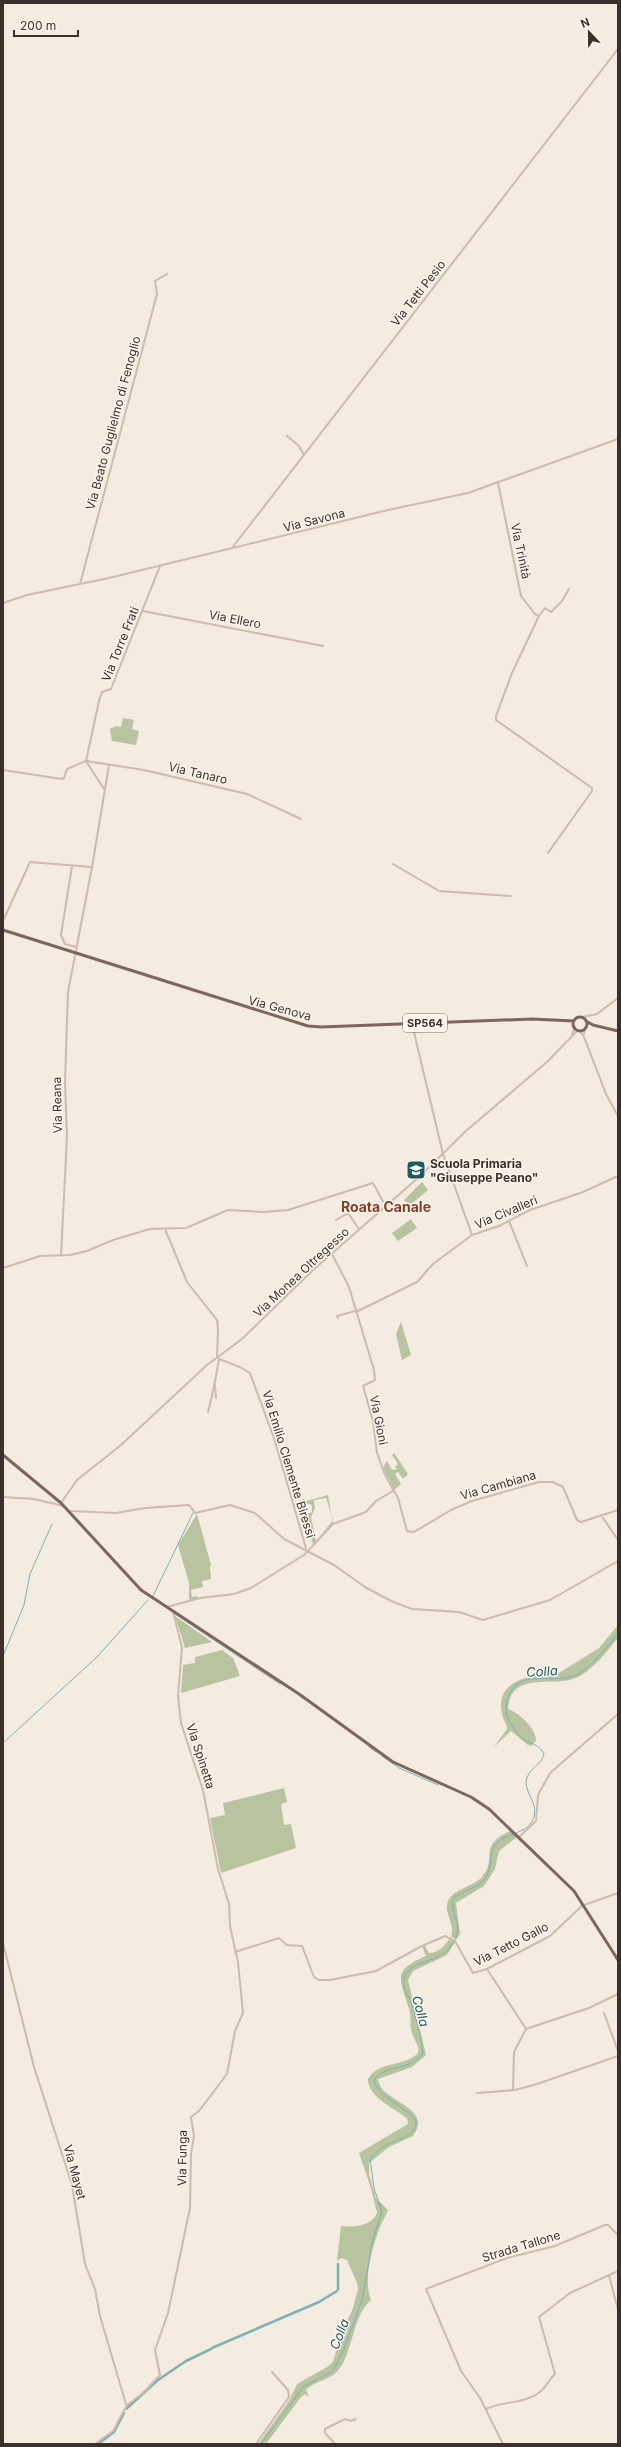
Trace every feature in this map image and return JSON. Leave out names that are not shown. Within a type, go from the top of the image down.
[{"type":"main road","name":"Via Genova","points":[[3,930],[75,954],[308,1026],[412,1024],[532,1019],[574,1021]]},
{"type":"main road","points":[[582,1017],[593,1025],[618,1031]]},
{"type":"main road","name":"SP564","points":[[574,1021],[582,1017]]},
{"type":"main road","points":[[585,1027],[586,1020]]},
{"type":"main road","name":"Via Genova","points":[[563,1021],[576,1028]]},
{"type":"main road","points":[[574,1021],[576,1028],[593,1025]]},
{"type":"main road","points":[[3,1455],[62,1505],[133,1583],[312,1703],[393,1762],[457,1790],[489,1809],[561,1877],[584,1904],[618,1960]]},
{"type":"street","name":"Via Tetti Pesio","points":[[232,548],[618,49]]},
{"type":"street","name":"Via Beato Guglielmo di Fenoglio","points":[[80,584],[157,294],[155,281],[167,274]]},
{"type":"street","points":[[286,436],[299,446],[304,455]]},
{"type":"street","name":"Via Savona","points":[[3,604],[27,595],[160,566],[468,493],[618,439]]},
{"type":"street","name":"Via Trinità","points":[[498,483],[521,596],[535,614],[539,616]]},
{"type":"street","name":"Via Torre Frati","points":[[86,761],[101,694],[111,689],[160,566]]},
{"type":"street","points":[[548,853],[592,791],[592,788],[503,725],[496,718],[512,673],[539,616],[545,608],[551,612],[562,601],[569,589]]},
{"type":"street","name":"Via Ellero","points":[[143,611],[323,646]]},
{"type":"street","points":[[3,770],[62,779],[64,778],[68,768],[86,761],[104,790]]},
{"type":"street","name":"Via Tanaro","points":[[86,761],[144,770],[247,794],[301,819]]},
{"type":"street","points":[[75,954],[92,867],[109,765]]},
{"type":"street","points":[[3,921],[30,862],[92,867]]},
{"type":"street","points":[[393,864],[439,891],[511,896]]},
{"type":"street","points":[[72,866],[61,935],[65,944],[77,947]]},
{"type":"street","name":"Via Reana","points":[[61,1256],[67,1136],[65,1082],[68,992],[75,954]]},
{"type":"street","points":[[582,1017],[597,1014],[618,998]]},
{"type":"street","points":[[586,1020],[588,1016]]},
{"type":"street","name":"Via Civalleri","points":[[412,1024],[443,1154],[472,1235],[509,1222],[530,1210],[583,1192],[618,1176]]},
{"type":"street","points":[[584,1037],[585,1027]]},
{"type":"street","points":[[576,1028],[584,1037],[606,1094],[618,1116]]},
{"type":"street","name":"Via Monea Oltregesso","points":[[62,1505],[76,1480],[121,1445],[148,1419],[242,1339],[385,1205],[552,1056],[571,1037],[576,1028]]},
{"type":"street","points":[[3,1268],[40,1256],[61,1256],[87,1251],[113,1240],[150,1229],[186,1228],[228,1210],[264,1212],[288,1210],[373,1183],[385,1205]]},
{"type":"street","points":[[336,1220],[348,1214],[359,1229]]},
{"type":"street","points":[[509,1222],[527,1266]]},
{"type":"street","points":[[165,1229],[187,1282],[216,1320],[218,1329],[219,1359],[216,1398]]},
{"type":"street","points":[[338,1318],[337,1316],[343,1313],[356,1312],[418,1282],[433,1264],[472,1235]]},
{"type":"street","name":"Via Gioni","points":[[332,1254],[349,1287],[375,1378],[364,1386],[373,1422],[374,1443],[382,1468],[393,1491]]},
{"type":"street","name":"Via Emilio Clemente Biressi","points":[[219,1359],[240,1367],[250,1373],[274,1438],[306,1548]]},
{"type":"street","points":[[208,1412],[213,1388],[216,1385]]},
{"type":"street","name":"Via Cambiana","points":[[393,1491],[398,1498],[406,1529],[411,1533],[461,1505],[539,1482],[553,1482],[563,1487],[579,1522],[618,1510]]},
{"type":"street","points":[[167,1607],[200,1598],[238,1594],[253,1587],[309,1551],[333,1524],[366,1512],[376,1501],[393,1491]]},
{"type":"street","points":[[3,1497],[34,1499],[58,1507],[62,1505]]},
{"type":"street","name":"Via Emilio Clemente Biressi","points":[[68,1511],[116,1513],[145,1508],[189,1505],[196,1513],[230,1504],[260,1515],[284,1539],[306,1548],[343,1570],[365,1587],[403,1606],[417,1610],[459,1612],[483,1620],[556,1597],[618,1561]]},
{"type":"street","points":[[601,1515],[618,1540]]},
{"type":"street","name":"Via Spinetta","points":[[173,1610],[182,1648],[178,1695],[181,1724],[203,1790],[212,1836]]},
{"type":"street","points":[[519,1836],[536,1821],[538,1794],[550,1773],[618,1714]]},
{"type":"street","name":"Via Funga","points":[[95,2444],[113,2431],[126,2405],[143,2393],[160,2375],[155,2350],[168,2313],[190,2208],[191,2154],[194,2136],[190,2117],[199,2111],[225,2077],[229,2066],[235,2030],[243,2016],[235,1952],[230,1926],[229,1904],[218,1869],[212,1836]]},
{"type":"street","points":[[584,1904],[618,1893]]},
{"type":"street","name":"Via Tetto Gallo","points":[[235,1952],[279,1938],[287,1945],[302,1946],[314,1977],[319,1980],[330,1980],[376,1971],[438,1938],[451,1938],[456,1940],[472,1973],[487,1969],[550,1936],[584,1904]]},
{"type":"street","name":"Via Mayet","points":[[3,1943],[34,2067],[72,2185],[85,2264],[95,2289],[100,2316],[126,2405]]},
{"type":"street","points":[[487,1969],[526,2029]]},
{"type":"street","points":[[513,2090],[514,2052],[526,2029],[589,2008],[618,1994]]},
{"type":"street","points":[[604,2013],[618,2051]]},
{"type":"street","points":[[477,2093],[513,2090],[552,2080],[558,2076],[618,2056]]},
{"type":"street","name":"Strada Tallone","points":[[486,2409],[461,2370],[426,2289],[507,2258],[555,2246],[605,2225],[609,2226],[618,2235]]},
{"type":"street","points":[[503,2444],[486,2409],[497,2404],[533,2396],[548,2385],[550,2378],[555,2374],[539,2317],[570,2293],[618,2271]]},
{"type":"street","points":[[609,2275],[618,2310]]},
{"type":"street","points":[[256,2444],[289,2397],[290,2392],[272,2372]]},
{"type":"street","points":[[335,2444],[325,2433],[326,2429],[345,2419],[351,2421],[356,2419]]},
{"type":"green space","points":[[123,718],[134,720],[132,729],[139,731],[136,745],[112,741],[110,729],[115,726],[121,727]]},
{"type":"green space","points":[[422,1182],[428,1190],[409,1206],[404,1200]]},
{"type":"green space","points":[[411,1219],[417,1228],[398,1241],[392,1233]]},
{"type":"green space","points":[[401,1322],[411,1355],[402,1360],[396,1334]]},
{"type":"green space","points":[[394,1453],[408,1474],[403,1479],[398,1472],[395,1474],[401,1484],[394,1490],[383,1468],[387,1461],[392,1470],[397,1469],[395,1467],[398,1464],[392,1455]]},
{"type":"green space","points":[[328,1495],[331,1515],[326,1498],[314,1500],[315,1508],[311,1517],[316,1541],[313,1544],[309,1528],[302,1530],[309,1525],[305,1518],[307,1514],[312,1512],[312,1505],[300,1501],[304,1499],[306,1501]]},
{"type":"green space","points":[[197,1514],[211,1565],[211,1579],[202,1581],[203,1587],[191,1590],[192,1597],[197,1596],[198,1598],[189,1600],[189,1583],[178,1545]]},
{"type":"green space","points":[[332,1521],[333,1524],[318,1539]]},
{"type":"green space","points":[[175,1616],[212,1642],[185,1648]]},
{"type":"green space","points":[[618,1625],[618,1638],[600,1659],[584,1674],[568,1680],[525,1684],[517,1689],[511,1697],[508,1709],[522,1717],[533,1731],[536,1741],[531,1746],[511,1731],[494,1747],[507,1729],[502,1714],[501,1703],[503,1694],[508,1688],[515,1682],[523,1679],[541,1675],[550,1675],[554,1671],[559,1673],[599,1648]]},
{"type":"green space","points":[[222,1650],[233,1658],[240,1676],[181,1693],[183,1665],[195,1663],[195,1657]]},
{"type":"green space","points":[[284,1788],[287,1802],[281,1804],[284,1825],[291,1824],[296,1848],[221,1873],[210,1818],[225,1815],[223,1803]]},
{"type":"green space","points":[[510,1831],[517,1837],[499,1851],[495,1869],[484,1886],[456,1903],[460,1934],[457,1939],[451,1937],[452,1928],[447,1910],[448,1901],[454,1894],[482,1877],[487,1870],[491,1848],[494,1842]]},
{"type":"green space","points":[[450,1938],[455,1942],[447,1955],[413,1971],[408,1980],[426,2055],[412,2067],[378,2079],[381,2087],[387,2094],[412,2111],[417,2118],[418,2126],[413,2136],[389,2147],[369,2163],[369,2174],[376,2198],[388,2210],[377,2235],[368,2273],[371,2300],[360,2315],[345,2360],[340,2368],[332,2376],[314,2384],[306,2390],[309,2397],[305,2394],[301,2397],[266,2444],[258,2444],[289,2401],[297,2384],[333,2362],[342,2331],[352,2311],[358,2290],[357,2283],[347,2260],[341,2258],[337,2261],[341,2226],[357,2226],[366,2224],[374,2218],[377,2213],[371,2188],[359,2153],[408,2124],[407,2118],[383,2102],[372,2091],[368,2079],[372,2073],[378,2069],[406,2060],[418,2053],[418,2045],[411,2030],[410,2012],[401,1983],[401,1977],[407,1967],[426,1956],[422,1946],[425,1946],[429,1953],[432,1953],[446,1944]]},
{"type":"waterway","points":[[153,1596],[193,1513]]},
{"type":"waterway","points":[[3,1656],[24,1605],[30,1574],[52,1524]]},
{"type":"waterway","points":[[3,1743],[97,1657],[148,1600]]},
{"type":"waterway","points":[[175,1614],[280,1684]]},
{"type":"waterway","name":"Colla","points":[[261,2444],[303,2387],[333,2371],[344,2349],[362,2300],[373,2239],[382,2212],[374,2188],[370,2159],[381,2148],[407,2136],[415,2129],[416,2121],[411,2115],[387,2098],[377,2088],[374,2081],[378,2075],[391,2069],[412,2063],[423,2053],[420,2034],[411,2002],[405,1988],[404,1979],[407,1972],[413,1967],[438,1957],[446,1952],[452,1944],[458,1929],[453,1908],[453,1899],[477,1886],[484,1880],[489,1871],[492,1851],[497,1843],[502,1839],[528,1827],[534,1817],[535,1812],[533,1803],[526,1782],[529,1774],[543,1758],[544,1754],[538,1747],[520,1736],[508,1719],[506,1707],[509,1695],[514,1687],[521,1682],[530,1679],[569,1677],[578,1674],[594,1661],[618,1633]]},
{"type":"waterway","points":[[369,1747],[376,1752]]},
{"type":"waterway","points":[[382,1756],[399,1768],[438,1785]]},
{"type":"waterway","points":[[338,2264],[338,2289]]},
{"type":"waterway","points":[[212,2348],[319,2302],[337,2291]]},
{"type":"waterway","points":[[126,2409],[158,2380],[186,2361],[211,2349]]},
{"type":"waterway","points":[[98,2444],[114,2432],[124,2413]]},
{"type":"place","name":"Scuola Primaria \"Giuseppe Peano\"","points":[[416,1170]]},
{"type":"district","name":"Roata Canale","points":[[386,1206]]}]
